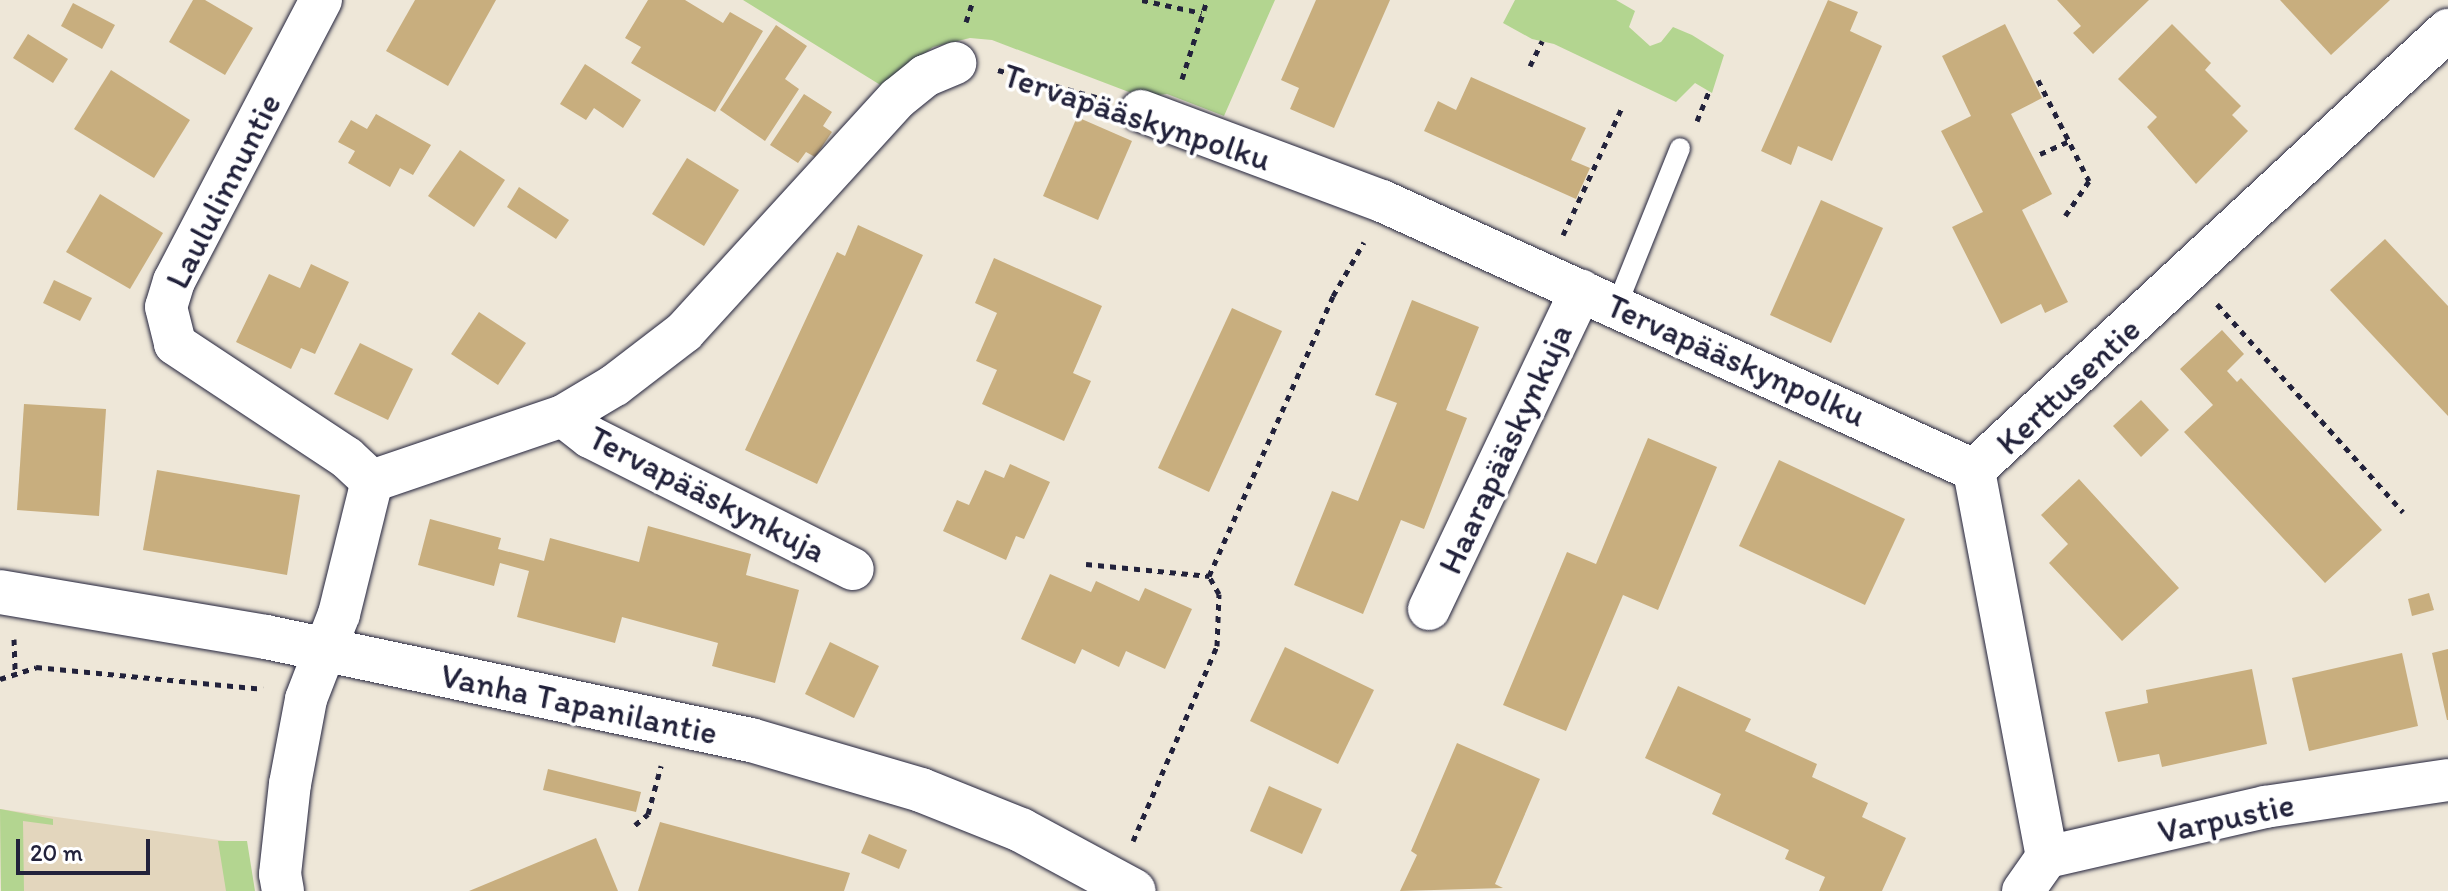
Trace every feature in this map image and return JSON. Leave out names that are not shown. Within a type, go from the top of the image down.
[{"type":"street","name":"Laululinnuntie","points":[[321,0],[174,281],[166,307],[175,344],[347,458],[372,481]]},
{"type":"street","name":"Kerttusentie","points":[[2047,857],[1974,470],[2448,30]]},
{"type":"street","name":"Tervapääskynpolku","points":[[372,481],[563,416],[615,385],[684,332],[898,98],[925,76],[955,63]]},
{"type":"street","name":"Tervapääskynpolku","points":[[1141,111],[1370,196],[1974,470]]},
{"type":"street","name":"Haarapääskynkuja","points":[[1429,609],[1581,290]]},
{"type":"street","name":"Tervapääskynkuja","points":[[563,416],[590,437],[853,569]]},
{"type":"street","points":[[283,891],[280,874],[306,699],[324,652],[372,481]]},
{"type":"street","name":"Vanha Tapanilantie","points":[[0,592],[266,637],[324,652],[751,740],[921,790],[1132,870]]},
{"type":"street","name":"Varpustie","points":[[2047,857],[2265,807],[2448,780]]},
{"type":"street","points":[[2023,891],[2047,857]]},
{"type":"lane","points":[[1581,290],[1686,141]]},
{"type":"path","points":[[1142,0],[1202,13]]},
{"type":"path","points":[[1185,127],[1179,90],[1207,0]]},
{"type":"path","points":[[1530,66],[1542,41]]},
{"type":"path","name":"Tervapääskynpolku","points":[[955,63],[1037,77],[1141,111]]},
{"type":"path","points":[[2038,80],[2089,181],[2065,216]]},
{"type":"path","points":[[1686,141],[1709,91]]},
{"type":"path","points":[[1581,290],[1623,105]]},
{"type":"path","points":[[2040,154],[2069,141]]},
{"type":"path","points":[[1209,576],[1333,296],[1366,239]]},
{"type":"path","points":[[2206,291],[2403,512]]},
{"type":"path","points":[[1086,564],[1209,576]]},
{"type":"path","points":[[1132,870],[1217,646],[1219,594],[1209,576]]},
{"type":"path","points":[[0,679],[36,667],[255,687],[306,699]]},
{"type":"path","points":[[648,758],[676,764]]},
{"type":"path","points":[[635,825],[648,814],[662,761]]},
{"type":"shaded area","points":[[0,809],[240,843],[248,891],[1,891]]},
{"type":"green space","points":[[743,0],[1275,0],[1224,116],[1167,94],[1142,97],[992,40],[970,38],[933,47],[882,86]]},
{"type":"green space","points":[[1515,0],[1616,0],[1635,11],[1629,27],[1650,46],[1661,42],[1673,27],[1692,35],[1724,55],[1712,93],[1695,83],[1676,102],[1554,44],[1532,39],[1503,23]]},
{"type":"green space","points":[[0,809],[53,819],[53,825],[23,821],[24,891],[1,891]]},
{"type":"green space","points":[[218,841],[247,841],[255,891],[226,891]]},
{"type":"building","points":[[193,0],[205,0],[253,28],[225,75],[169,42]]},
{"type":"building","points":[[415,0],[496,0],[448,86],[386,51]]},
{"type":"building","points":[[648,0],[685,0],[723,23],[730,12],[763,31],[715,112],[631,63],[641,47],[625,38]]},
{"type":"building","points":[[1316,0],[1390,0],[1334,128],[1290,109],[1299,88],[1281,80]]},
{"type":"building","points":[[1828,0],[1858,12],[1850,31],[1882,46],[1832,161],[1798,146],[1791,165],[1761,151]]},
{"type":"building","points":[[2057,0],[2149,0],[2093,54],[2073,33],[2081,26]]},
{"type":"building","points":[[2280,0],[2390,0],[2331,55]]},
{"type":"building","points":[[73,3],[115,25],[102,49],[61,26]]},
{"type":"building","points":[[2005,24],[2042,98],[2011,114],[2052,194],[2022,210],[2068,302],[2045,313],[2041,304],[2001,324],[1952,227],[1983,212],[1941,131],[1971,116],[1942,56]]},
{"type":"building","points":[[2172,24],[2211,63],[2205,70],[2241,106],[2232,115],[2248,131],[2196,184],[2147,127],[2157,117],[2118,79]]},
{"type":"building","points":[[776,25],[807,46],[785,79],[799,89],[765,141],[720,110]]},
{"type":"building","points":[[28,34],[68,59],[53,83],[13,58]]},
{"type":"building","points":[[585,64],[641,100],[623,128],[594,108],[586,120],[560,104]]},
{"type":"building","points":[[111,70],[190,120],[154,178],[74,129]]},
{"type":"building","points":[[1471,77],[1586,128],[1571,160],[1590,168],[1576,199],[1424,131],[1438,101],[1456,110]]},
{"type":"building","points":[[804,94],[832,112],[823,126],[832,132],[815,157],[806,152],[798,163],[770,145]]},
{"type":"building","points":[[376,114],[431,145],[413,175],[400,168],[390,187],[348,163],[355,151],[338,142],[351,120],[367,129]]},
{"type":"building","points":[[1077,117],[1132,141],[1098,220],[1043,196]]},
{"type":"building","points":[[460,150],[505,180],[474,227],[428,196]]},
{"type":"building","points":[[687,158],[739,190],[704,246],[652,214]]},
{"type":"building","points":[[519,187],[569,220],[556,239],[507,207]]},
{"type":"building","points":[[100,194],[163,233],[130,289],[66,252]]},
{"type":"building","points":[[1821,200],[1883,228],[1831,343],[1770,315]]},
{"type":"building","points":[[858,225],[923,255],[817,484],[745,450],[837,252],[845,256]]},
{"type":"building","points":[[2385,239],[2448,306],[2448,416],[2330,290]]},
{"type":"building","points":[[994,258],[1102,306],[1073,373],[1091,381],[1064,441],[982,404],[997,370],[976,361],[997,313],[975,303]]},
{"type":"building","points":[[311,264],[349,282],[315,354],[301,348],[291,369],[236,342],[269,274],[300,288]]},
{"type":"building","points":[[54,280],[92,298],[80,321],[43,303]]},
{"type":"building","points":[[1412,300],[1479,327],[1446,410],[1467,418],[1424,529],[1401,520],[1363,614],[1294,585],[1332,491],[1358,501],[1397,403],[1375,395]]},
{"type":"building","points":[[1232,308],[1282,331],[1209,492],[1158,468]]},
{"type":"building","points":[[479,312],[526,343],[498,385],[451,354]]},
{"type":"building","points":[[2222,330],[2244,354],[2227,371],[2237,382],[2241,378],[2382,530],[2325,583],[2184,432],[2213,405],[2180,369]]},
{"type":"building","points":[[360,343],[413,369],[388,420],[334,394]]},
{"type":"building","points":[[2141,400],[2169,430],[2141,457],[2113,426]]},
{"type":"building","points":[[24,404],[106,409],[99,516],[17,510]]},
{"type":"building","points":[[1648,438],[1717,467],[1658,610],[1623,595],[1566,731],[1503,705],[1567,552],[1596,564]]},
{"type":"building","points":[[1779,460],[1905,519],[1865,605],[1739,546]]},
{"type":"building","points":[[1010,464],[1050,482],[1024,539],[1016,536],[1006,560],[943,531],[957,500],[969,505],[985,470],[1004,478]]},
{"type":"building","points":[[157,470],[300,495],[287,575],[143,550]]},
{"type":"building","points":[[2079,479],[2179,588],[2122,641],[2049,563],[2068,544],[2041,515]]},
{"type":"building","points":[[430,519],[501,538],[498,549],[544,561],[550,538],[639,562],[648,526],[751,554],[746,575],[799,590],[775,683],[712,666],[718,643],[622,617],[615,643],[517,617],[529,571],[500,563],[494,586],[418,565]]},
{"type":"building","points":[[1050,574],[1091,592],[1096,581],[1139,601],[1145,588],[1192,609],[1165,669],[1126,651],[1119,667],[1082,649],[1075,664],[1021,639]]},
{"type":"building","points":[[2429,593],[2434,610],[2412,616],[2408,599]]},
{"type":"building","points":[[830,642],[879,666],[854,718],[805,694]]},
{"type":"building","points":[[1285,647],[1374,690],[1338,764],[1250,721]]},
{"type":"building","points":[[2448,649],[2448,720],[2447,720],[2432,653]]},
{"type":"building","points":[[2402,653],[2418,726],[2309,751],[2292,678]]},
{"type":"building","points":[[2252,669],[2267,744],[2162,767],[2159,754],[2118,762],[2105,712],[2148,703],[2146,690]]},
{"type":"building","points":[[1678,686],[1751,719],[1745,731],[1817,764],[1812,777],[1868,803],[1862,817],[1906,838],[1882,891],[1819,891],[1825,877],[1785,859],[1789,850],[1712,814],[1721,794],[1645,758]]},
{"type":"building","points":[[1457,743],[1540,779],[1495,884],[1503,888],[1400,891],[1417,855],[1411,851]]},
{"type":"building","points":[[548,769],[641,792],[636,812],[543,790]]},
{"type":"building","points":[[1269,786],[1322,809],[1302,854],[1250,831]]},
{"type":"building","points":[[660,822],[850,873],[844,891],[638,891]]},
{"type":"building","points":[[869,834],[907,850],[899,869],[861,853]]},
{"type":"building","points":[[596,838],[618,891],[469,891]]}]
